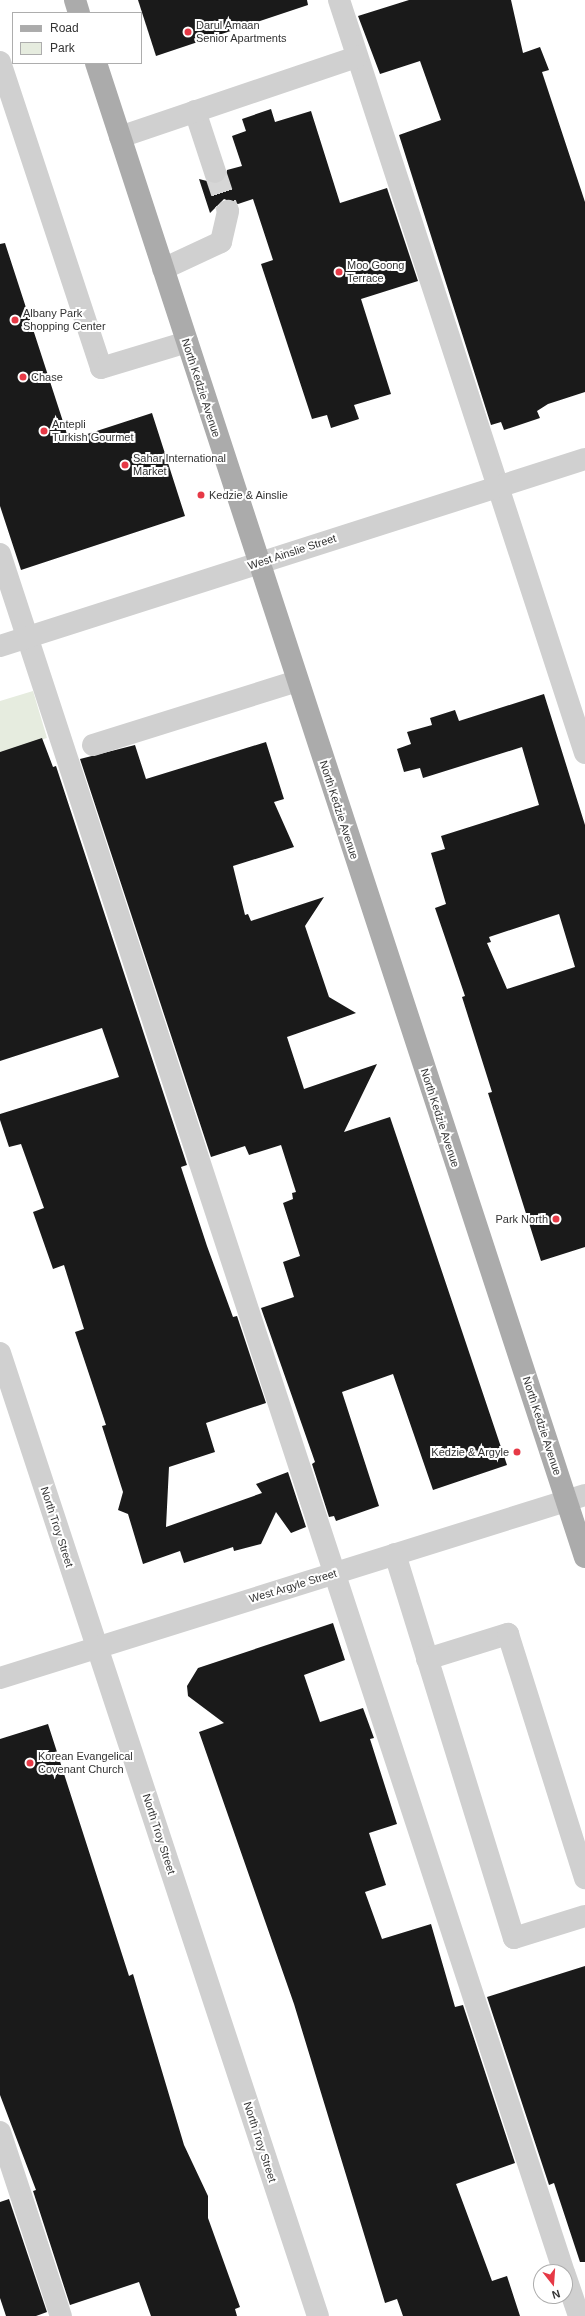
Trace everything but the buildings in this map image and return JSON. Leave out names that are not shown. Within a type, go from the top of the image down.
[{"type":"main road","points":[[75,0],[79,12]]},
{"type":"main road","name":"North Kedzie Avenue","points":[[96,64],[297,681],[576,1498],[585,1557]]},
{"type":"street","points":[[338,0],[585,753]]},
{"type":"street","points":[[120,137],[357,57]]},
{"type":"street","points":[[0,62],[101,368],[186,342]]},
{"type":"street","points":[[195,112],[215,172]]},
{"type":"street","points":[[162,269],[221,242],[228,211]]},
{"type":"street","name":"West Ainslie Street","points":[[0,646],[585,459]]},
{"type":"street","points":[[0,554],[562,2264]]},
{"type":"street","points":[[93,745],[297,681]]},
{"type":"street","name":"North Troy Street","points":[[0,1352],[318,2316]]},
{"type":"street","name":"West Argyle Street","points":[[0,1678],[576,1498]]},
{"type":"street","points":[[395,1554],[514,1938],[585,1916]]},
{"type":"street","points":[[427,1659],[508,1634],[585,1878]]},
{"type":"street","points":[[0,2132],[61,2316]]},
{"type":"street","points":[[573,2298],[579,2316]]},
{"type":"green space","points":[[33,691],[47,738],[0,752],[0,701]]},
{"type":"tunnel","points":[[215,172],[228,211]]},
{"type":"place","name":"Darul Amaan Senior Apartments","points":[[188,32]]},
{"type":"place","name":"Moo Goong Terrace","points":[[339,272]]},
{"type":"place","name":"Albany Park Shopping Center","points":[[15,320]]},
{"type":"place","name":"Chase","points":[[23,377]]},
{"type":"place","name":"Antepli Turkish Gourmet","points":[[44,431]]},
{"type":"place","name":"Sahar International Market","points":[[125,465]]},
{"type":"place","name":"Kedzie & Ainslie","points":[[201,495]]},
{"type":"place","name":"Park North","points":[[556,1219]]},
{"type":"place","name":"Kedzie & Argyle","points":[[517,1452]]},
{"type":"place","name":"Korean Evangelical Covenant Church","points":[[30,1763]]}]
